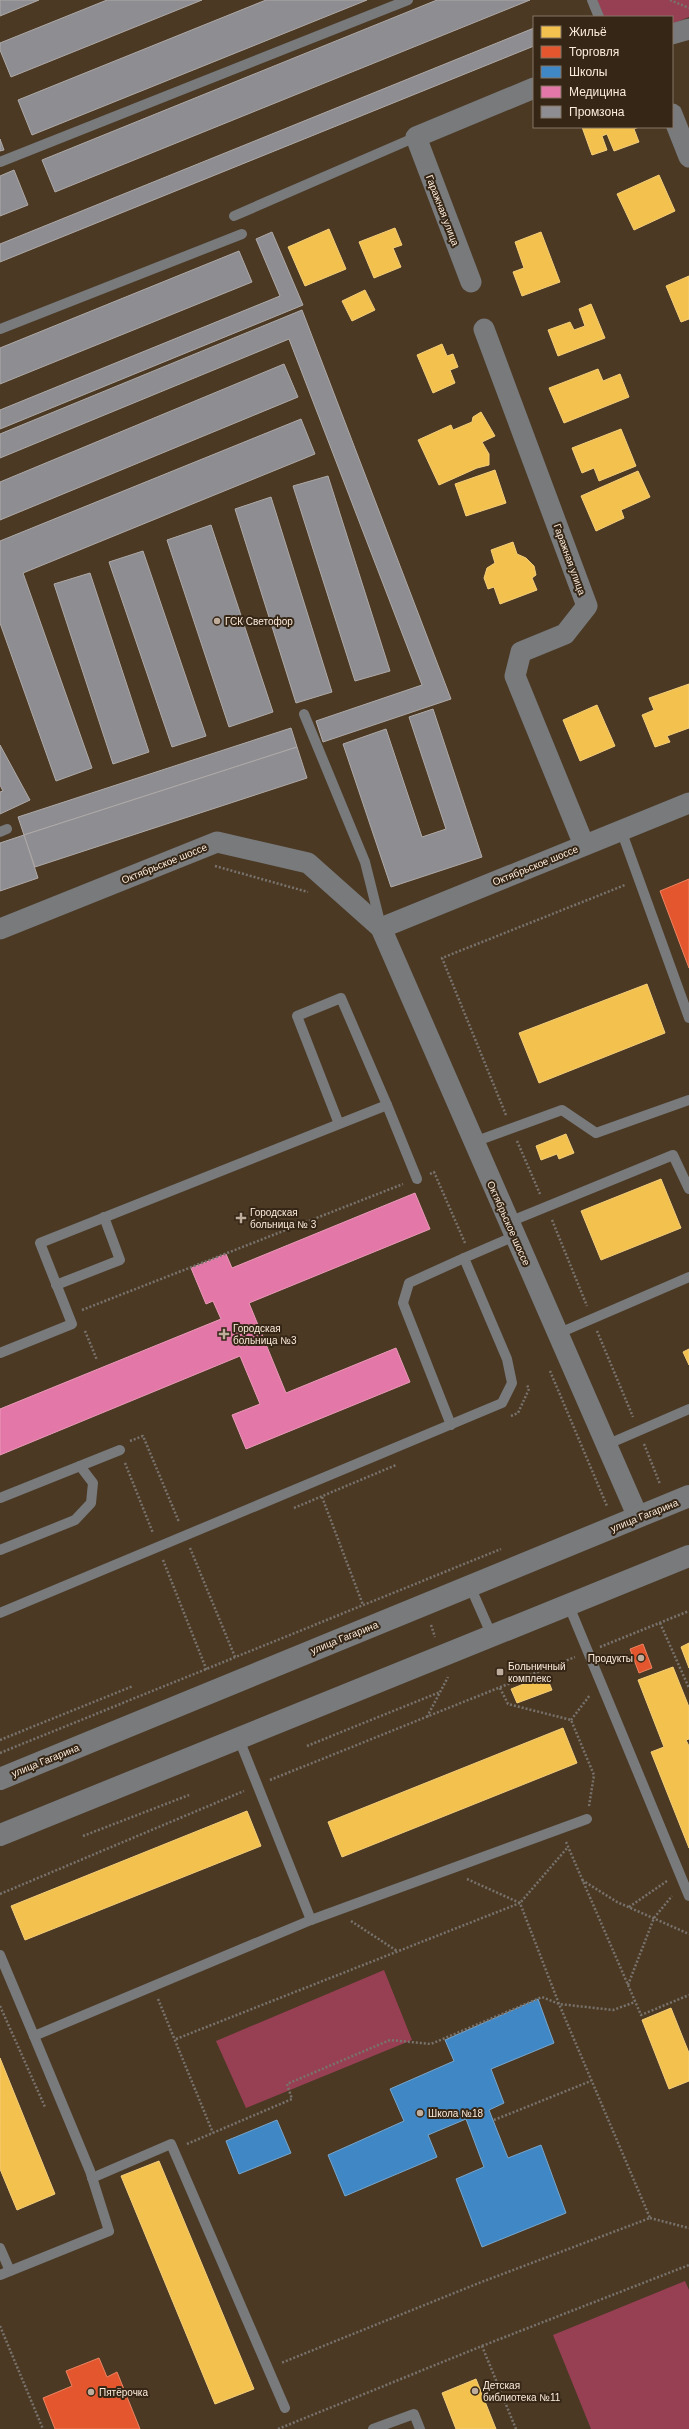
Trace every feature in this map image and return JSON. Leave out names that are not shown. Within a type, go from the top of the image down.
[{"type":"street","points":[[673,34],[689,28]]},
{"type":"street","points":[[416,137],[533,88]]},
{"type":"street","points":[[673,117],[689,157]]},
{"type":"street","name":"Гаражная улица","points":[[416,137],[471,282]]},
{"type":"street","name":"Гаражная улица","points":[[484,329],[587,606],[565,634],[521,652],[515,676],[584,845]]},
{"type":"street","name":"Октябрьское шоссе","points":[[381,928],[689,802]]},
{"type":"street","name":"Октябрьское шоссе","points":[[0,929],[217,842],[308,863],[381,928],[638,1517]]},
{"type":"street","name":"улица Гагарина","points":[[0,1779],[689,1496]]},
{"type":"street","points":[[0,1835],[569,1606],[689,1556]]},
{"type":"lane","points":[[0,162],[408,0]]},
{"type":"lane","points":[[592,0],[599,16]]},
{"type":"lane","points":[[234,216],[416,137]]},
{"type":"lane","points":[[0,329],[242,234]]},
{"type":"lane","points":[[304,714],[365,862],[381,928]]},
{"type":"lane","points":[[621,830],[689,1018]]},
{"type":"lane","points":[[339,1124],[297,1016],[341,998],[418,1179]]},
{"type":"lane","points":[[474,1142],[562,1110],[596,1133],[689,1100]]},
{"type":"lane","points":[[0,1353],[72,1324],[40,1243],[387,1105]]},
{"type":"lane","points":[[451,1425],[403,1303],[409,1283],[467,1257],[546,1207],[673,1155],[689,1189]]},
{"type":"lane","points":[[56,1285],[120,1260],[104,1217]]},
{"type":"lane","points":[[0,1613],[184,1534],[502,1403],[512,1383],[507,1359],[467,1257]]},
{"type":"lane","points":[[558,1334],[689,1277]]},
{"type":"lane","points":[[606,1445],[689,1409]]},
{"type":"lane","points":[[0,1498],[120,1450]]},
{"type":"lane","points":[[0,1550],[75,1520],[91,1504],[93,1483],[80,1466]]},
{"type":"lane","points":[[470,1586],[492,1636]]},
{"type":"lane","points":[[569,1606],[689,1896]]},
{"type":"lane","points":[[239,1738],[311,1920]]},
{"type":"lane","points":[[34,2036],[311,1920],[587,1819]]},
{"type":"lane","points":[[0,1954],[92,2178],[108,2230],[5,2273],[0,2248]]},
{"type":"lane","points":[[92,2178],[171,2144],[285,2408]]},
{"type":"lane","points":[[373,2429],[414,2414],[420,2429]]},
{"type":"path","points":[[670,0],[689,8]]},
{"type":"path","points":[[214,866],[310,892]]},
{"type":"path","points":[[639,880],[442,958],[660,1484]]},
{"type":"path","points":[[78,1312],[434,1172],[467,1257]]},
{"type":"path","points":[[83,1326],[96,1360]]},
{"type":"path","points":[[504,1419],[518,1413],[529,1389],[526,1382]]},
{"type":"path","points":[[293,1509],[402,1463]]},
{"type":"path","points":[[322,1497],[363,1605]]},
{"type":"path","points":[[599,1509],[629,1497]]},
{"type":"path","points":[[183,1550],[197,1545]]},
{"type":"path","points":[[0,1753],[505,1547]]},
{"type":"path","points":[[156,1562],[170,1556]]},
{"type":"path","points":[[0,1894],[258,1786],[689,1611]]},
{"type":"path","points":[[660,1623],[689,1688]]},
{"type":"path","points":[[571,1720],[601,1681]]},
{"type":"path","points":[[0,1740],[133,1686]]},
{"type":"path","points":[[500,1688],[508,1704],[571,1720]]},
{"type":"path","points":[[307,1746],[440,1692]]},
{"type":"path","points":[[571,1720],[594,1775],[587,1819]]},
{"type":"path","points":[[83,1836],[188,1794]]},
{"type":"path","points":[[560,1829],[641,2015],[689,1995]]},
{"type":"path","points":[[176,2039],[520,1903],[568,1847]]},
{"type":"path","points":[[447,1870],[520,1903],[559,2004],[650,2218]]},
{"type":"path","points":[[629,1907],[679,1872]]},
{"type":"path","points":[[582,1880],[629,1907],[689,1934]]},
{"type":"path","points":[[628,1986],[654,1918],[683,1882]]},
{"type":"path","points":[[336,1911],[398,1952]]},
{"type":"path","points":[[152,1986],[176,2039],[213,2133]]},
{"type":"path","points":[[187,2144],[292,2099],[287,2084],[390,2040],[431,2044],[542,1997],[559,2004],[613,2010],[635,2002]]},
{"type":"path","points":[[0,2006],[48,2113]]},
{"type":"path","points":[[494,2120],[591,2081]]},
{"type":"path","points":[[185,2138],[190,2151]]},
{"type":"path","points":[[281,2371],[279,2364],[479,2283],[650,2218],[689,2228]]},
{"type":"path","points":[[278,2429],[482,2346],[689,2265]]},
{"type":"path","points":[[0,2326],[43,2429]]},
{"type":"path","points":[[482,2346],[516,2429]]},
{"type":"path","points":[[297,2414],[299,2421]]},
{"type":"shaded area","points":[[597,0],[689,0],[689,17],[673,24],[673,16],[604,16]]},
{"type":"shaded area","points":[[384,1970],[412,2040],[246,2108],[216,2041]]},
{"type":"shaded area","points":[[685,2281],[689,2290],[689,2429],[591,2429],[553,2335]]},
{"type":"building: Жильё","points":[[582,128],[636,128],[634,129],[639,142],[614,151],[607,134],[602,136],[607,150],[592,155]]},
{"type":"building: Жильё","points":[[659,175],[675,211],[634,230],[617,194]]},
{"type":"building: Жильё","points":[[395,228],[402,245],[393,248],[401,267],[374,278],[359,242]]},
{"type":"building: Жильё","points":[[329,229],[346,269],[305,286],[288,247]]},
{"type":"building: Жильё","points":[[541,232],[560,282],[522,296],[513,272],[524,268],[515,242]]},
{"type":"building: Жильё","points":[[689,276],[689,319],[681,322],[666,286]]},
{"type":"building: Жильё","points":[[365,290],[375,310],[352,321],[342,301]]},
{"type":"building: Жильё","points":[[591,304],[605,338],[558,356],[548,330],[570,322],[574,330],[585,326],[579,309]]},
{"type":"building: Жильё","points":[[442,344],[447,356],[453,354],[458,367],[450,370],[455,383],[433,393],[417,355]]},
{"type":"building: Жильё","points":[[598,369],[603,381],[620,374],[629,397],[564,423],[549,388]]},
{"type":"building: Жильё","points":[[481,412],[495,436],[482,442],[489,454],[489,465],[477,468],[439,485],[418,440],[451,425],[453,430],[472,422],[473,417]]},
{"type":"building: Жильё","points":[[621,429],[636,466],[599,481],[594,468],[582,473],[572,448]]},
{"type":"building: Жильё","points":[[495,470],[506,503],[466,516],[455,484]]},
{"type":"building: Жильё","points":[[638,471],[650,497],[621,510],[624,518],[596,531],[581,496]]},
{"type":"building: Жильё","points":[[513,542],[517,554],[526,558],[534,566],[536,575],[532,578],[537,590],[500,604],[494,587],[488,589],[484,578],[487,568],[495,563],[491,550]]},
{"type":"building: Жильё","points":[[689,684],[689,728],[667,736],[670,742],[655,747],[642,715],[654,710],[649,698]]},
{"type":"building: Жильё","points":[[597,705],[615,746],[580,761],[563,720]]},
{"type":"building: Жильё","points":[[647,984],[665,1033],[539,1083],[519,1033]]},
{"type":"building: Жильё","points":[[566,1134],[574,1153],[559,1159],[557,1154],[541,1160],[536,1146]]},
{"type":"building: Жильё","points":[[661,1179],[681,1228],[601,1260],[581,1211]]},
{"type":"building: Жильё","points":[[689,1349],[689,1365],[683,1352]]},
{"type":"building: Жильё","points":[[689,1643],[689,1668],[681,1647]]},
{"type":"building: Жильё","points":[[673,1667],[689,1707],[689,1739],[686,1740],[689,1746],[689,1848],[651,1752],[664,1747],[638,1680]]},
{"type":"building: Жильё","points":[[546,1675],[552,1690],[517,1703],[511,1689]]},
{"type":"building: Жильё","points":[[563,1728],[577,1763],[342,1857],[328,1822]]},
{"type":"building: Жильё","points":[[247,1811],[261,1846],[25,1940],[11,1906]]},
{"type":"building: Жильё","points":[[671,2008],[689,2053],[689,2081],[669,2089],[642,2020]]},
{"type":"building: Жильё","points":[[0,2058],[55,2194],[17,2210],[0,2169]]},
{"type":"building: Жильё","points":[[159,2161],[254,2389],[215,2404],[121,2176]]},
{"type":"building: Жильё","points":[[476,2379],[496,2429],[456,2429],[442,2393]]},
{"type":"building: Торговля","points":[[689,879],[689,968],[660,891]]},
{"type":"building: Торговля","name":"Продукты","points":[[643,1644],[652,1668],[639,1673],[630,1649]]},
{"type":"building: Торговля","name":"Пятёрочка","points":[[99,2358],[107,2377],[117,2372],[140,2429],[55,2429],[43,2398],[72,2386],[66,2371]]},
{"type":"building: Школы","points":[[538,1999],[554,2043],[491,2069],[504,2103],[489,2110],[508,2158],[541,2145],[566,2213],[482,2247],[456,2179],[484,2167],[466,2119],[428,2135],[437,2157],[345,2196],[328,2155],[404,2121],[390,2089],[454,2061],[445,2040]]},
{"type":"building: Школы","points":[[277,2120],[291,2153],[239,2174],[226,2141]]},
{"type":"building: Медицина","name":"Городская больница №3","points":[[415,1193],[430,1229],[249,1303],[286,1393],[396,1348],[410,1382],[246,1449],[232,1415],[260,1404],[240,1356],[0,1455],[0,1409],[221,1319],[213,1301],[206,1304],[191,1268],[226,1254],[232,1268]]},
{"type":"building: Промзона","points":[[0,0],[39,0],[0,16]]},
{"type":"building: Промзона","points":[[107,0],[202,0],[11,77],[0,50],[0,43]]},
{"type":"building: Промзона","points":[[266,0],[367,0],[32,135],[18,100]]},
{"type":"building: Промзона","points":[[437,0],[530,0],[55,192],[42,160]]},
{"type":"building: Промзона","points":[[533,28],[533,46],[0,262],[0,244]]},
{"type":"building: Промзона","points":[[0,139],[4,150],[0,151]]},
{"type":"building: Промзона","points":[[14,170],[28,205],[0,216],[0,176]]},
{"type":"building: Промзона","points":[[272,232],[303,305],[0,429],[0,410],[280,296],[256,239]]},
{"type":"building: Промзона","points":[[239,251],[252,282],[0,384],[0,348]]},
{"type":"building: Промзона","points":[[302,310],[451,699],[323,742],[316,721],[422,685],[289,339],[0,458],[0,434]]},
{"type":"building: Промзона","points":[[284,364],[298,397],[0,520],[0,482]]},
{"type":"building: Промзона","points":[[301,419],[315,454],[23,573],[92,768],[56,781],[0,623],[0,541]]},
{"type":"building: Промзона","points":[[328,476],[390,671],[355,681],[293,486]]},
{"type":"building: Промзона","points":[[271,497],[332,692],[296,703],[235,509]]},
{"type":"building: Промзона","points":[[211,525],[273,712],[229,727],[167,540]]},
{"type":"building: Промзона","points":[[143,551],[206,736],[172,747],[109,562]]},
{"type":"building: Промзона","points":[[90,573],[149,752],[113,764],[54,584]]},
{"type":"building: Промзона","points":[[433,709],[482,857],[391,887],[343,744],[386,729],[422,837],[446,829],[409,717]]},
{"type":"building: Промзона","points":[[291,728],[297,747],[24,835],[18,817]]},
{"type":"building: Промзона","points":[[0,745],[30,800],[0,814],[0,792],[3,791],[0,785]]},
{"type":"building: Промзона","points":[[297,747],[307,778],[35,867],[24,835]]},
{"type":"building: Промзона","points":[[24,835],[38,878],[0,891],[0,843]]},
{"type":"place","name":"ГСК Светофор","points":[[217,621]]},
{"type":"place","name":"Городская больница № 3","points":[[241,1218]]},
{"type":"place","name":"Городская больница №3","points":[[224,1334]]},
{"type":"place","name":"Продукты","points":[[641,1658]]},
{"type":"place","name":"Больничный комплекс","points":[[500,1672]]},
{"type":"place","name":"Школа №18","points":[[420,2113]]},
{"type":"place","name":"Детская библиотека №11","points":[[475,2391]]},
{"type":"place","name":"Пятёрочка","points":[[91,2392]]}]
